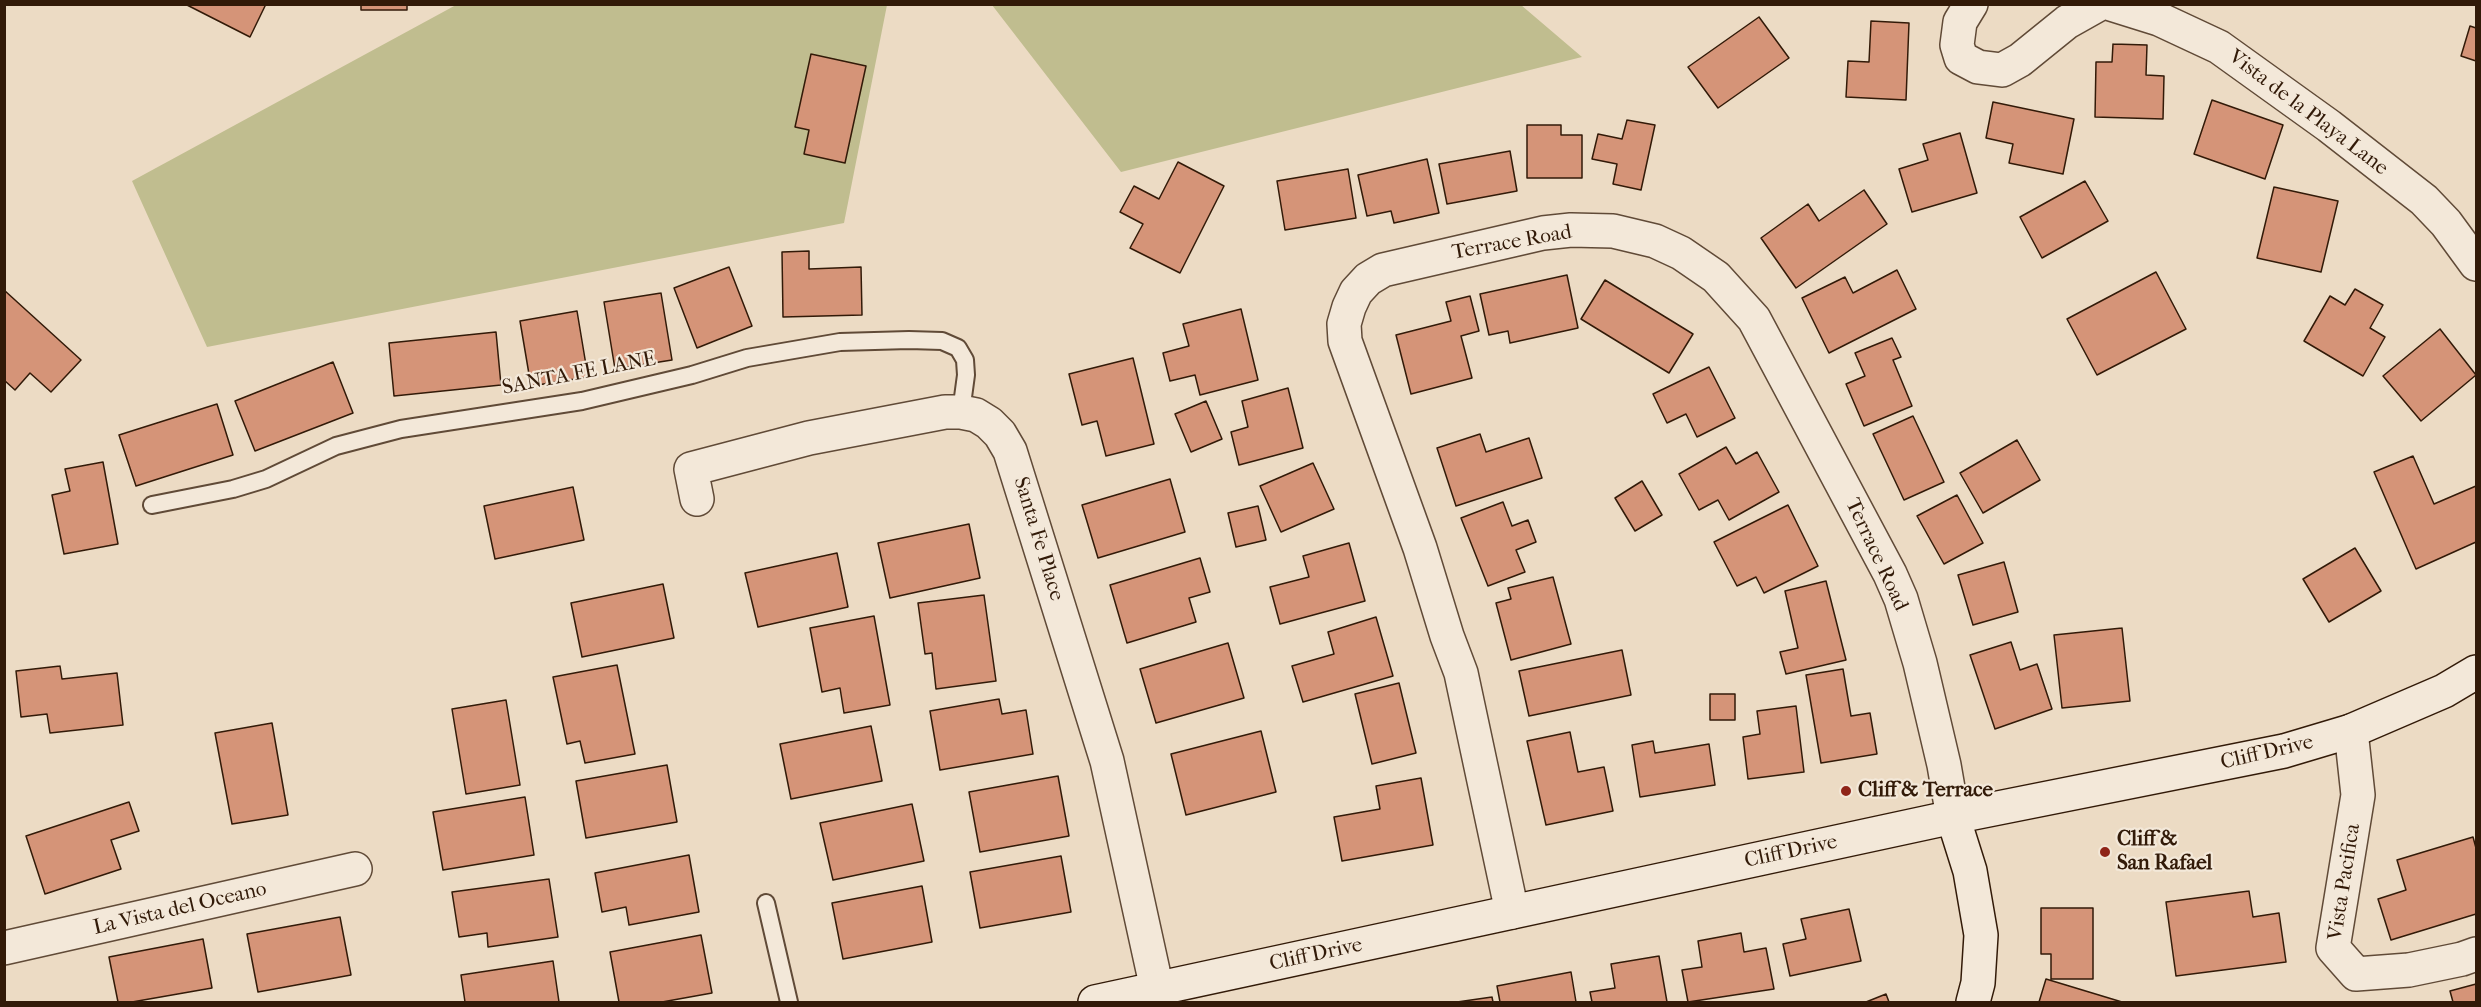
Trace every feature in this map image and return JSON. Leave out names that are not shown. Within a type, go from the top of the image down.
[{"type":"street","points":[[1971,4],[1960,22],[1957,45],[1961,58],[1978,66],[2002,70],[2020,60],[2067,22],[2099,4]]},
{"type":"street","name":"Vista de la Playa Lane","points":[[2111,4],[2159,19],[2219,47],[2329,126],[2424,200],[2446,223],[2476,264]]},
{"type":"street","name":"Terrace Road","points":[[1512,912],[1461,674],[1420,548],[1345,341],[1344,324],[1356,292],[1368,279],[1383,270],[1543,233],[1571,230],[1613,231],[1655,242],[1681,253],[1716,277],[1754,319],[1890,574],[1901,599],[1920,663],[1944,765],[1953,818],[1970,871],[1981,935],[1978,983],[1973,1002]]},
{"type":"street","name":"Santa Fe Place","points":[[697,499],[691,469],[809,438],[945,412],[961,412],[989,423],[1000,434],[1010,451],[1107,761],[1157,990]]},
{"type":"street","name":"Cliff Drive","points":[[1095,1002],[1953,818],[2284,751],[2351,731],[2444,691],[2476,672]]},
{"type":"street","name":"Vista Pacifica","points":[[2351,731],[2358,795],[2333,948],[2356,974],[2409,970],[2476,954]]},
{"type":"street","name":"La Vista del Oceano","points":[[4,948],[355,869]]},
{"type":"lane","name":"SANTA FE LANE","points":[[152,505],[233,489],[266,479],[336,446],[401,429],[582,401],[692,375],[747,358],[840,342],[942,341],[958,348],[965,360],[966,375],[961,412]]},
{"type":"lane","points":[[766,903],[789,1002]]},
{"type":"shaded area","points":[[456,5],[887,5],[844,223],[207,347],[132,181]]},
{"type":"shaded area","points":[[992,5],[1521,5],[1582,57],[1121,172]]},
{"type":"building","points":[[185,4],[266,4],[250,37]]},
{"type":"building","points":[[361,4],[407,4],[407,10],[361,10]]},
{"type":"building","points":[[1759,17],[1789,58],[1718,108],[1688,67]]},
{"type":"building","points":[[1871,21],[1909,23],[1906,100],[1846,97],[1848,61],[1869,62]]},
{"type":"building","points":[[2470,26],[2476,28],[2476,61],[2461,56]]},
{"type":"building","points":[[2113,44],[2147,45],[2146,75],[2164,76],[2163,119],[2095,117],[2096,62],[2112,62]]},
{"type":"building","points":[[811,54],[866,66],[845,163],[804,154],[809,130],[795,127]]},
{"type":"building","points":[[2212,100],[2283,125],[2265,179],[2194,154]]},
{"type":"building","points":[[1993,102],[2074,119],[2063,174],[2009,163],[2013,144],[1986,138]]},
{"type":"building","points":[[1627,120],[1655,125],[1641,190],[1613,184],[1617,164],[1592,159],[1598,134],[1622,139]]},
{"type":"building","points":[[1527,125],[1561,125],[1561,135],[1582,135],[1582,178],[1527,178]]},
{"type":"building","points":[[1960,133],[1977,193],[1912,212],[1899,169],[1928,160],[1923,144]]},
{"type":"building","points":[[1510,151],[1517,191],[1447,204],[1439,164]]},
{"type":"building","points":[[1427,159],[1439,213],[1394,223],[1391,211],[1367,216],[1358,175]]},
{"type":"building","points":[[1178,162],[1224,186],[1180,273],[1130,248],[1143,224],[1120,212],[1134,186],[1159,199]]},
{"type":"building","points":[[1348,169],[1356,218],[1285,230],[1277,181]]},
{"type":"building","points":[[2085,181],[2108,221],[2042,258],[2020,217]]},
{"type":"building","points":[[2274,187],[2338,201],[2321,272],[2257,258]]},
{"type":"building","points":[[1864,190],[1887,224],[1796,288],[1761,238],[1808,204],[1819,221]]},
{"type":"building","points":[[809,251],[809,269],[861,267],[862,315],[783,317],[782,252]]},
{"type":"building","points":[[729,267],[752,326],[697,348],[674,288]]},
{"type":"building","points":[[1897,270],[1916,309],[1829,353],[1802,298],[1845,277],[1853,293]]},
{"type":"building","points":[[2156,272],[2186,329],[2097,375],[2067,319]]},
{"type":"building","points":[[1567,275],[1578,328],[1510,343],[1508,331],[1489,335],[1480,294]]},
{"type":"building","points":[[1605,280],[1693,334],[1669,373],[1581,319]]},
{"type":"building","points":[[2355,289],[2383,305],[2370,328],[2385,337],[2363,376],[2304,341],[2330,296],[2345,305]]},
{"type":"building","points":[[4,290],[81,360],[51,392],[30,373],[15,390],[4,380]]},
{"type":"building","points":[[661,293],[672,360],[615,369],[604,302]]},
{"type":"building","points":[[1470,296],[1479,331],[1461,336],[1472,378],[1411,394],[1396,335],[1451,321],[1446,302]]},
{"type":"building","points":[[1241,309],[1258,380],[1200,395],[1195,375],[1170,381],[1163,353],[1189,346],[1183,324]]},
{"type":"building","points":[[577,311],[588,377],[531,386],[520,321]]},
{"type":"building","points":[[2440,329],[2476,375],[2421,421],[2383,376]]},
{"type":"building","points":[[496,332],[501,385],[394,396],[389,343]]},
{"type":"building","points":[[1892,338],[1901,357],[1893,360],[1912,406],[1864,426],[1846,384],[1865,376],[1855,353]]},
{"type":"building","points":[[1133,358],[1154,444],[1106,456],[1097,421],[1082,425],[1069,374]]},
{"type":"building","points":[[333,362],[353,413],[255,451],[235,401]]},
{"type":"building","points":[[1709,367],[1735,418],[1697,437],[1686,414],[1667,423],[1653,394]]},
{"type":"building","points":[[1288,388],[1303,448],[1239,465],[1231,432],[1248,427],[1242,401]]},
{"type":"building","points":[[1206,401],[1222,439],[1191,452],[1175,414]]},
{"type":"building","points":[[217,404],[233,455],[136,486],[119,435]]},
{"type":"building","points":[[1913,416],[1944,482],[1904,500],[1873,434]]},
{"type":"building","points":[[1480,434],[1486,452],[1529,438],[1542,478],[1456,506],[1437,448]]},
{"type":"building","points":[[2017,440],[2040,480],[1983,513],[1960,473]]},
{"type":"building","points":[[1726,447],[1736,464],[1757,452],[1779,492],[1729,520],[1718,500],[1699,510],[1679,474]]},
{"type":"building","points":[[2413,456],[2434,504],[2476,486],[2476,542],[2416,569],[2374,472]]},
{"type":"building","points":[[103,462],[118,544],[64,554],[52,495],[70,491],[65,469]]},
{"type":"building","points":[[1313,463],[1334,509],[1281,532],[1260,486]]},
{"type":"building","points":[[1170,479],[1185,532],[1098,558],[1082,505]]},
{"type":"building","points":[[1642,481],[1662,515],[1635,531],[1615,498]]},
{"type":"building","points":[[573,487],[584,540],[495,559],[484,506]]},
{"type":"building","points":[[1957,495],[1983,543],[1944,564],[1917,516]]},
{"type":"building","points":[[1503,502],[1512,526],[1528,520],[1536,542],[1516,550],[1525,572],[1488,586],[1461,518]]},
{"type":"building","points":[[1788,505],[1818,566],[1764,593],[1756,577],[1737,586],[1714,542]]},
{"type":"building","points":[[1258,506],[1266,540],[1236,547],[1228,513]]},
{"type":"building","points":[[969,524],[980,578],[890,598],[878,543]]},
{"type":"building","points":[[1349,543],[1365,601],[1280,624],[1270,587],[1309,577],[1303,556]]},
{"type":"building","points":[[2355,548],[2381,591],[2329,622],[2303,579]]},
{"type":"building","points":[[837,553],[848,607],[758,627],[745,573]]},
{"type":"building","points":[[1200,558],[1210,592],[1189,598],[1196,622],[1127,643],[1110,585]]},
{"type":"building","points":[[2004,562],[2018,612],[1973,625],[1958,575]]},
{"type":"building","points":[[1553,577],[1571,644],[1511,660],[1496,603],[1511,599],[1508,588]]},
{"type":"building","points":[[1826,581],[1846,660],[1786,674],[1780,652],[1798,648],[1785,591]]},
{"type":"building","points":[[663,584],[674,638],[582,657],[571,603]]},
{"type":"building","points":[[984,595],[996,681],[936,689],[932,653],[925,654],[918,603]]},
{"type":"building","points":[[874,616],[890,705],[844,713],[840,688],[822,692],[810,628]]},
{"type":"building","points":[[1376,617],[1393,676],[1303,702],[1292,666],[1334,654],[1328,632]]},
{"type":"building","points":[[2122,628],[2130,701],[2062,708],[2054,635]]},
{"type":"building","points":[[2011,642],[2020,670],[2037,664],[2052,709],[1995,729],[1970,655]]},
{"type":"building","points":[[1228,643],[1244,698],[1156,723],[1140,669]]},
{"type":"building","points":[[1622,650],[1631,695],[1529,716],[1519,671]]},
{"type":"building","points":[[617,665],[635,754],[585,763],[580,741],[567,744],[553,677]]},
{"type":"building","points":[[60,666],[62,679],[117,673],[123,725],[50,733],[47,714],[21,717],[16,671]]},
{"type":"building","points":[[1843,669],[1851,716],[1870,713],[1877,754],[1821,763],[1806,675]]},
{"type":"building","points":[[1399,683],[1416,753],[1372,764],[1355,694]]},
{"type":"building","points":[[1710,694],[1735,694],[1735,720],[1710,720]]},
{"type":"building","points":[[999,699],[1002,714],[1026,710],[1033,754],[940,770],[930,711]]},
{"type":"building","points":[[506,700],[520,785],[466,794],[452,709]]},
{"type":"building","points":[[1796,706],[1804,772],[1748,779],[1743,737],[1760,734],[1757,711]]},
{"type":"building","points":[[272,723],[288,815],[232,824],[215,733]]},
{"type":"building","points":[[871,726],[882,781],[791,799],[780,744]]},
{"type":"building","points":[[1261,731],[1276,792],[1186,815],[1171,754]]},
{"type":"building","points":[[1570,732],[1578,772],[1604,767],[1613,811],[1546,825],[1527,741]]},
{"type":"building","points":[[1653,741],[1655,753],[1709,744],[1715,785],[1640,797],[1632,745]]},
{"type":"building","points":[[667,765],[677,822],[586,838],[576,781]]},
{"type":"building","points":[[1058,776],[1069,836],[980,852],[969,792]]},
{"type":"building","points":[[1421,778],[1433,845],[1342,861],[1334,817],[1380,809],[1376,786]]},
{"type":"building","points":[[525,797],[534,855],[443,870],[433,812]]},
{"type":"building","points":[[129,802],[139,831],[111,840],[121,869],[45,894],[26,836]]},
{"type":"building","points":[[912,804],[924,861],[833,880],[820,823]]},
{"type":"building","points":[[2473,837],[2476,848],[2476,914],[2391,940],[2378,899],[2406,890],[2397,860]]},
{"type":"building","points":[[689,855],[699,912],[629,925],[626,907],[602,912],[595,873]]},
{"type":"building","points":[[1061,856],[1071,912],[980,928],[970,872]]},
{"type":"building","points":[[549,879],[558,937],[488,947],[487,933],[459,937],[452,892]]},
{"type":"building","points":[[922,886],[932,942],[843,959],[832,903]]},
{"type":"building","points":[[2249,891],[2253,917],[2279,913],[2286,962],[2176,976],[2166,902]]},
{"type":"building","points":[[2041,908],[2093,908],[2093,979],[2051,979],[2051,954],[2041,954]]},
{"type":"building","points":[[1849,909],[1861,961],[1790,976],[1783,944],[1806,939],[1801,919]]},
{"type":"building","points":[[340,917],[351,975],[258,992],[247,934]]},
{"type":"building","points":[[1741,933],[1744,952],[1766,948],[1774,989],[1688,1002],[1682,970],[1702,967],[1698,941]]},
{"type":"building","points":[[701,935],[712,993],[662,1002],[619,1002],[610,952]]},
{"type":"building","points":[[203,939],[212,988],[132,1002],[118,1002],[109,957]]},
{"type":"building","points":[[1659,956],[1667,1002],[1592,1002],[1590,992],[1615,988],[1611,964]]},
{"type":"building","points":[[553,961],[559,1002],[465,1002],[461,975]]},
{"type":"building","points":[[1571,972],[1576,1002],[1500,1002],[1497,986]]},
{"type":"building","points":[[2046,979],[2122,1002],[2039,1002]]},
{"type":"building","points":[[2476,984],[2476,1002],[2453,1002],[2450,991]]},
{"type":"building","points":[[1886,994],[1889,1002],[1866,1002]]},
{"type":"building","points":[[1492,997],[1493,1002],[1457,1002]]},
{"type":"place","name":"Cliff & Terrace","points":[[1846,791]]},
{"type":"place","name":"Cliff & San Rafael","points":[[2105,852]]}]
